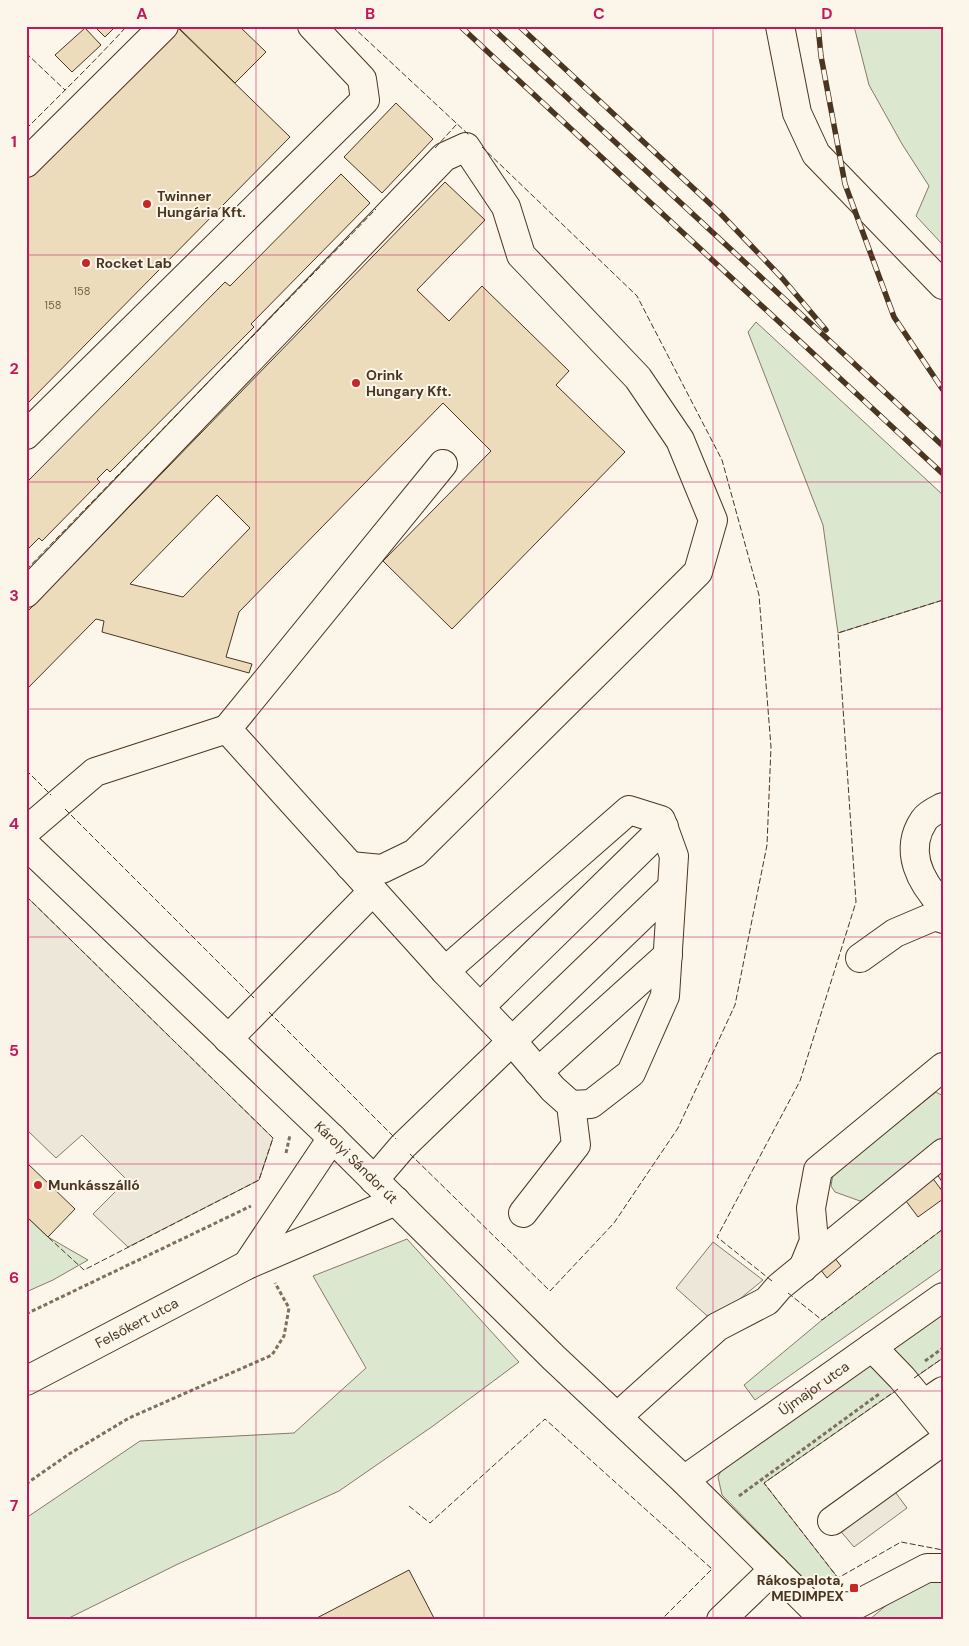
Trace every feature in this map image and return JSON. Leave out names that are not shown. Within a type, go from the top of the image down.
[{"type":"street","points":[[26,163],[164,26]]},
{"type":"street","points":[[26,435],[365,100],[362,79],[312,26]]},
{"type":"street","points":[[780,26],[787,70],[797,113],[816,154],[943,285]]},
{"type":"street","points":[[26,593],[444,157],[466,146],[506,207],[521,255],[638,378],[680,440],[713,520],[698,572],[415,853],[382,869],[350,866]]},
{"type":"street","points":[[26,831],[95,772],[227,729],[443,464]]},
{"type":"street","points":[[227,729],[372,891],[512,1041],[553,1089],[571,1105],[576,1145],[523,1214]]},
{"type":"street","points":[[943,807],[924,818],[915,840],[916,865],[930,893],[943,906]]},
{"type":"street","points":[[446,971],[629,810],[661,820],[674,856],[665,996],[631,1073],[591,1104],[571,1105]]},
{"type":"street","points":[[480,1007],[664,828]]},
{"type":"street","name":"Károlyi Sándor út","points":[[26,846],[332,1138],[554,1358],[684,1480],[819,1614]]},
{"type":"street","points":[[374,1180],[403,1146],[672,887]]},
{"type":"street","points":[[228,1039],[372,891]]},
{"type":"street","points":[[860,958],[895,933],[935,916],[943,918]]},
{"type":"street","points":[[538,1072],[668,955]]},
{"type":"street","points":[[802,1268],[814,1241],[810,1208],[818,1170],[943,1067]]},
{"type":"street","name":"Felsőkert utca","points":[[254,1262],[332,1138]]},
{"type":"street","points":[[617,1417],[717,1327],[767,1301],[779,1286],[943,1153]]},
{"type":"street","name":"Felsőkert utca","points":[[26,1381],[254,1262],[396,1201]]},
{"type":"street","name":"Újmajor utca","points":[[684,1480],[943,1297]]},
{"type":"street","points":[[872,1347],[902,1378],[933,1398],[943,1428]]},
{"type":"street","points":[[832,1521],[943,1441]]},
{"type":"street","points":[[819,1614],[854,1606],[927,1568],[943,1568]]},
{"type":"street","points":[[721,1620],[774,1569]]},
{"type":"path","points":[[286,1157],[291,1129]]},
{"type":"path","points":[[26,1314],[258,1202]]},
{"type":"path","points":[[26,1484],[69,1454],[129,1418],[272,1355],[284,1336],[289,1308],[254,1262]]},
{"type":"path","points":[[716,1512],[943,1348]]},
{"type":"green space","points":[[854,26],[943,26],[943,245],[916,216],[929,186],[902,144],[869,85]]},
{"type":"green space","points":[[756,322],[943,495],[943,600],[838,633],[823,525],[748,332]]},
{"type":"green space","points":[[936,1092],[943,1096],[943,1142],[884,1191],[860,1201],[835,1192],[831,1186],[833,1174]]},
{"type":"green space","points":[[26,1216],[48,1237],[88,1260],[53,1280],[26,1292]]},
{"type":"green space","points":[[943,1229],[943,1268],[755,1400],[744,1385],[822,1320]]},
{"type":"green space","points":[[407,1239],[519,1362],[433,1426],[339,1491],[178,1564],[65,1620],[26,1620],[26,1518],[140,1441],[294,1433],[366,1368],[313,1276]]},
{"type":"green space","points":[[943,1304],[943,1358],[764,1483],[838,1578],[808,1583],[722,1495],[718,1477],[727,1458]]},
{"type":"green space","points":[[943,1580],[943,1620],[869,1620],[889,1603],[915,1586]]},
{"type":"shaded area","points":[[26,896],[273,1138],[259,1180],[128,1247],[93,1214],[127,1180],[82,1135],[56,1158],[26,1129]]},
{"type":"shaded area","points":[[713,1242],[763,1280],[713,1321],[676,1288]]},
{"type":"shaded area","points":[[887,1481],[907,1508],[854,1547],[832,1521]]},
{"type":"building","points":[[94,26],[116,26],[105,37]]},
{"type":"building","points":[[176,26],[290,137],[26,405],[26,177]]},
{"type":"building","points":[[177,26],[239,26],[266,52],[235,83]]},
{"type":"building","points":[[85,28],[101,45],[72,72],[55,55]]},
{"type":"building","points":[[396,103],[433,139],[382,193],[344,157]]},
{"type":"building","points":[[341,174],[370,203],[251,324],[254,327],[110,472],[107,469],[97,479],[100,482],[42,541],[39,538],[26,551],[26,483],[225,282],[230,286]]},
{"type":"building","points":[[445,182],[485,220],[417,290],[449,321],[482,286],[569,371],[556,385],[625,452],[452,629],[383,561],[491,451],[443,403],[239,612],[226,657],[252,664],[249,673],[102,632],[104,621],[96,619],[26,690],[26,613]],"holes":[[[217,495],[250,528],[183,597],[130,584]]]},
{"type":"building","name":"Munkásszálló","points":[[26,1162],[75,1209],[48,1237],[26,1216]]},
{"type":"building","points":[[943,1168],[943,1183],[936,1173]]},
{"type":"building","points":[[931,1176],[943,1192],[943,1199],[918,1217],[903,1197]]},
{"type":"building","points":[[834,1257],[841,1266],[827,1278],[820,1269]]},
{"type":"building","points":[[409,1570],[435,1620],[313,1620]]},
{"type":"railway","points":[[460,26],[943,474]]},
{"type":"railway","points":[[490,26],[943,446]]},
{"type":"railway","points":[[519,26],[720,213],[782,278],[826,330]]},
{"type":"railway","points":[[818,26],[821,56],[845,184],[894,317],[943,390]]},
{"type":"fence","points":[[26,129],[127,26]]},
{"type":"fence","points":[[352,26],[469,135]]},
{"type":"fence","points":[[26,53],[66,89]]},
{"type":"fence","points":[[435,148],[457,124]]},
{"type":"fence","points":[[410,1154],[550,1291],[614,1223],[678,1128],[735,1005],[767,845],[771,747],[759,595],[722,460],[637,296],[482,147]]},
{"type":"fence","points":[[26,570],[376,209]]},
{"type":"fence","points":[[772,1281],[717,1237],[800,1081],[856,902],[838,633],[943,600]]},
{"type":"fence","points":[[26,770],[51,795]]},
{"type":"fence","points":[[65,809],[254,998]]},
{"type":"fence","points":[[26,896],[273,1138],[259,1180],[84,1270],[48,1237]]},
{"type":"fence","points":[[269,1012],[396,1139]]},
{"type":"fence","points":[[788,1293],[822,1320],[943,1229]]},
{"type":"fence","points":[[914,1378],[943,1358]]},
{"type":"fence","points":[[898,1389],[764,1483],[838,1578],[901,1542],[943,1550]]},
{"type":"fence","points":[[409,1506],[430,1523],[545,1419],[712,1569],[661,1620]]},
{"type":"place","name":"Twinner Hungária Kft.","points":[[147,204]]},
{"type":"place","name":"Rocket Lab","points":[[86,263]]},
{"type":"place","name":"Orink Hungary Kft.","points":[[356,383]]},
{"type":"place","name":"Munkásszálló","points":[[38,1185]]},
{"type":"place","name":"Rákospalota, MEDIMPEX","points":[[854,1588]]}]
